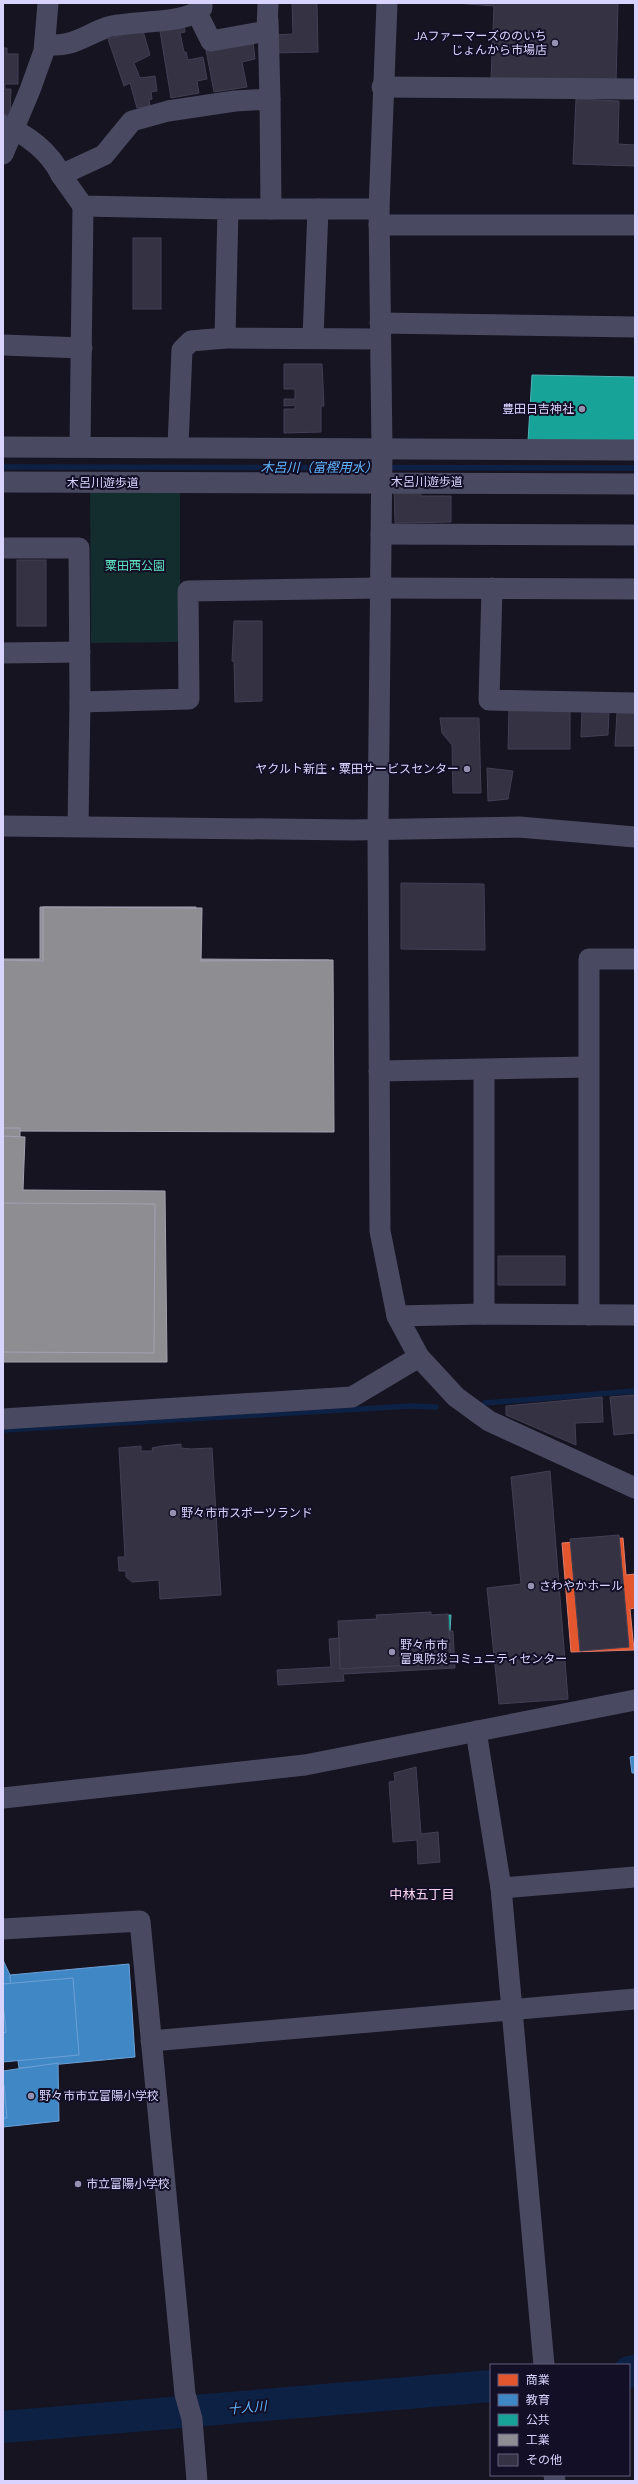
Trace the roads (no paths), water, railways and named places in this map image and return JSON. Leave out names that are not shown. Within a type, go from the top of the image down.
[{"type":"street","points":[[3,154],[8,127],[30,90],[45,44],[48,3]]},
{"type":"street","points":[[387,3],[382,87],[379,217],[382,467],[378,829],[380,1231],[397,1316],[419,1357],[456,1397],[489,1421],[635,1488]]},
{"type":"street","points":[[45,44],[59,47],[108,27],[132,22],[158,22],[200,8],[212,41],[267,32],[268,12]]},
{"type":"street","points":[[268,12],[271,209]]},
{"type":"street","points":[[382,87],[635,89]]},
{"type":"street","points":[[61,175],[104,155],[132,122],[168,111],[235,101],[270,99]]},
{"type":"street","points":[[8,127],[38,145],[54,161],[61,175],[83,206],[80,447]]},
{"type":"street","points":[[83,206],[318,209],[379,217],[635,225]]},
{"type":"street","points":[[226,338],[228,209]]},
{"type":"street","points":[[313,338],[318,209]]},
{"type":"street","points":[[178,446],[182,350],[191,341],[226,338],[313,338],[380,331],[635,327]]},
{"type":"street","points":[[3,346],[82,348]]},
{"type":"street","points":[[3,447],[178,446],[382,467],[635,450]]},
{"type":"street","name":"木呂川遊歩道","points":[[3,482],[382,467],[635,484]]},
{"type":"street","points":[[381,534],[635,534]]},
{"type":"street","points":[[3,548],[79,548],[80,702],[78,826]]},
{"type":"street","points":[[80,702],[189,699],[188,591],[380,588],[635,589]]},
{"type":"street","points":[[492,588],[489,700],[635,703]]},
{"type":"street","points":[[3,653],[80,652]]},
{"type":"street","points":[[3,826],[378,829],[519,827],[635,837]]},
{"type":"street","points":[[589,1315],[589,959],[635,958]]},
{"type":"street","points":[[379,1071],[588,1067]]},
{"type":"street","points":[[484,1070],[484,1314]]},
{"type":"street","points":[[397,1316],[484,1314],[635,1315]]},
{"type":"street","points":[[3,1420],[352,1397],[419,1357]]},
{"type":"street","points":[[3,1798],[304,1765],[635,1700]]},
{"type":"street","points":[[476,1731],[501,1888],[544,2364]]},
{"type":"street","points":[[501,1888],[635,1877]]},
{"type":"street","points":[[3,1929],[140,1920],[185,2394],[190,2410],[197,2481]]},
{"type":"street","points":[[151,2041],[635,1999]]},
{"type":"waterway","name":"木呂川（富樫用水）","points":[[3,467],[635,468]]},
{"type":"waterway","points":[[485,1403],[635,1391]]},
{"type":"waterway","points":[[3,1430],[411,1406],[436,1407]]},
{"type":"waterway","name":"十人川","points":[[630,2372],[635,2371]]},
{"type":"waterway","name":"十人川","points":[[3,2427],[490,2386]]},
{"type":"place","name":"JAファーマーズののいち じょんから市場店","points":[[555,43]]},
{"type":"place","name":"豊田日吉神社","points":[[582,409]]},
{"type":"place","name":"ヤクルト新庄・粟田サービスセンター","points":[[467,769]]},
{"type":"place","name":"野々市市スポーツランド","points":[[173,1513]]},
{"type":"place","name":"さわやかホール","points":[[531,1586]]},
{"type":"place","name":"野々市市 富奥防災コミュニティセンター","points":[[392,1652]]},
{"type":"place","name":"野々市市立富陽小学校","points":[[31,2096]]},
{"type":"place","name":"市立富陽小学校","points":[[78,2184]]},
{"type":"district","name":"中林五丁目","points":[[422,1894]]},
{"type":"park label","name":"粟田西公園","points":[[135,566]]}]
